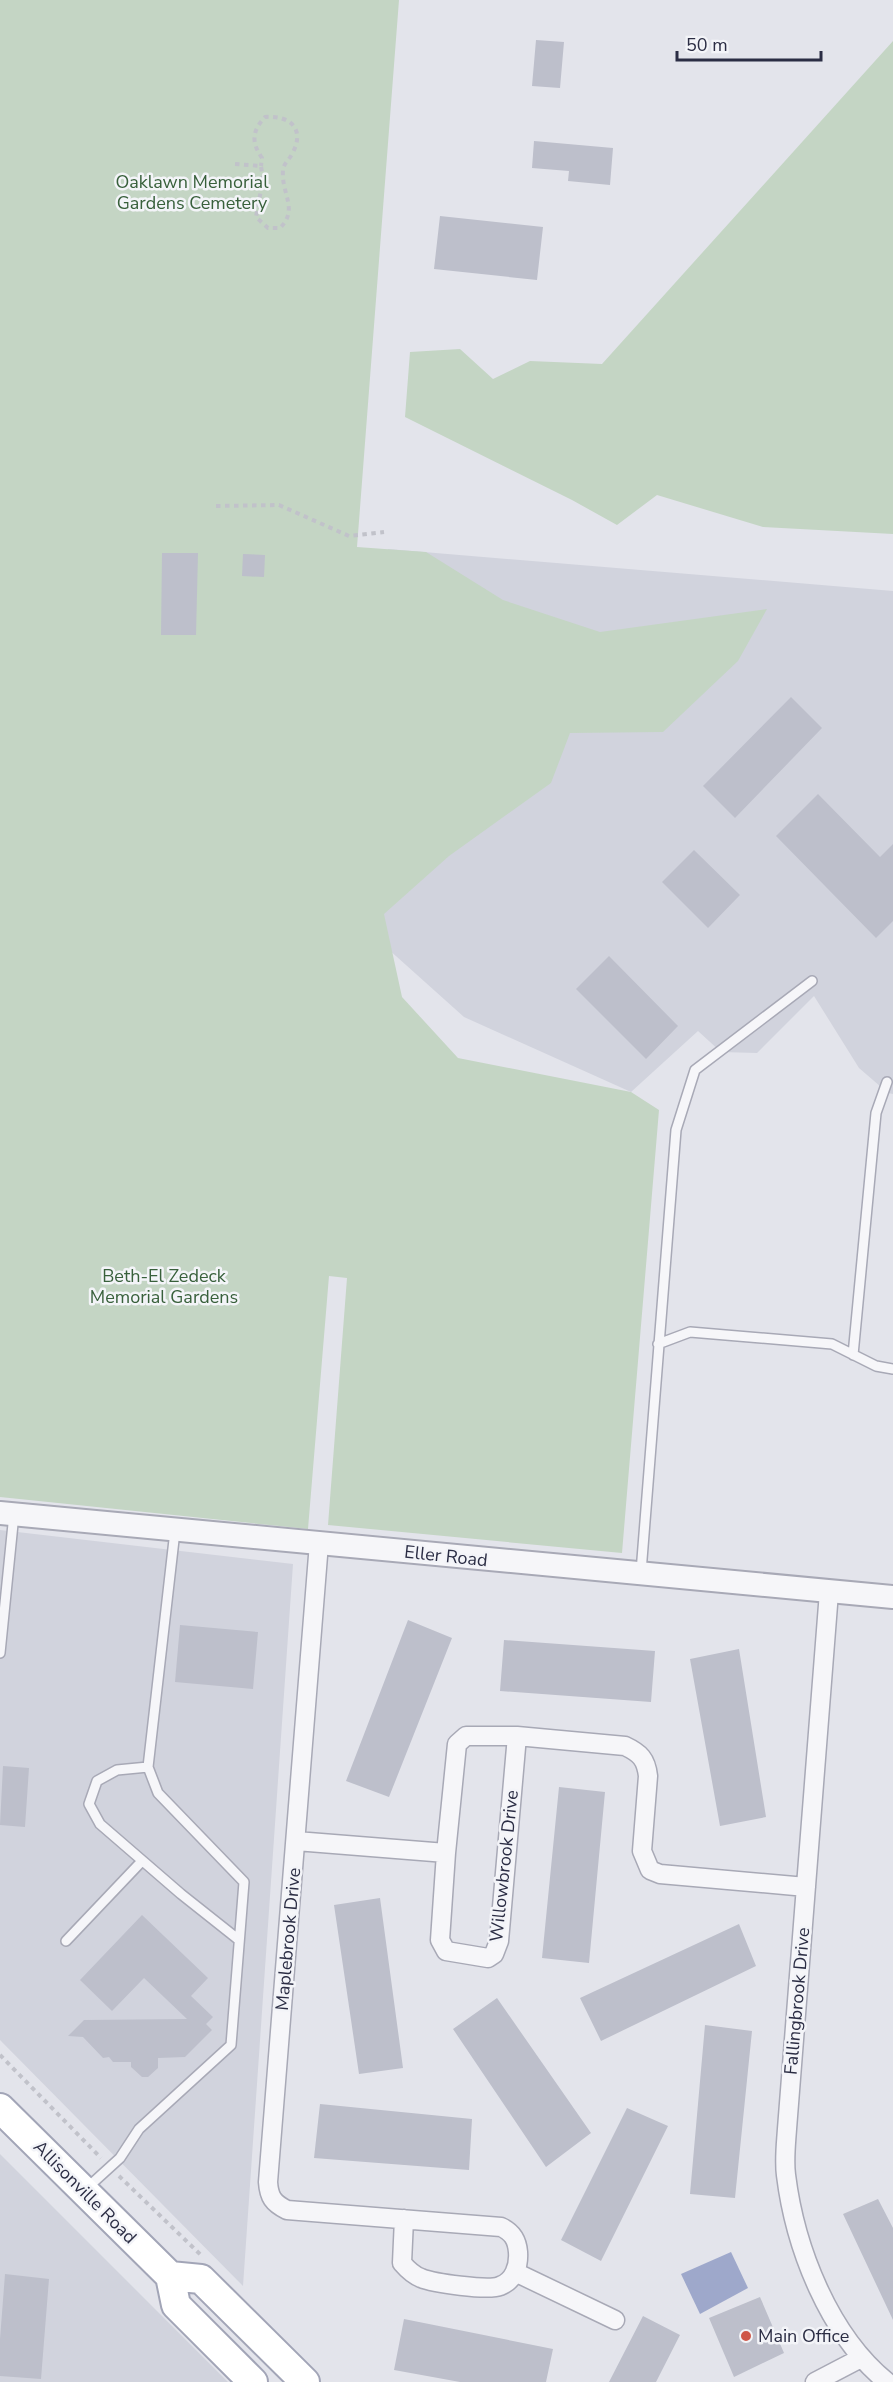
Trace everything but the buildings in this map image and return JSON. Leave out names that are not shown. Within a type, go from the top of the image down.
[{"type":"main road","name":"Allisonville Road","points":[[0,2108],[170,2276]]},
{"type":"main road","points":[[253,2382],[176,2305],[170,2276],[201,2279],[305,2382]]},
{"type":"street","name":"Eller Road","points":[[7,1513],[893,1597]]},
{"type":"street","name":"Maplebrook Drive","points":[[319,1542],[268,2182],[269,2195],[276,2204],[287,2210],[501,2227],[510,2231],[517,2243],[518,2265],[515,2272]]},
{"type":"street","name":"Fallingbrook Drive","points":[[829,1592],[785,2172],[794,2223],[814,2277],[835,2320],[861,2358],[887,2382]]},
{"type":"street","name":"Willowbrook Drive","points":[[517,1736],[500,1941],[494,1954],[488,1958],[446,1951],[440,1940],[446,1853],[457,1744],[466,1736],[517,1736],[625,1746],[639,1753],[646,1764],[648,1776],[642,1851],[650,1870],[660,1874],[806,1887]]},
{"type":"street","points":[[296,1841],[446,1853]]},
{"type":"street","points":[[404,2219],[402,2264],[409,2272],[419,2277],[447,2284],[497,2288],[511,2279],[515,2272],[615,2320]]},
{"type":"street","points":[[815,2382],[861,2358]]},
{"type":"lane","points":[[641,1574],[676,1130],[695,1070],[812,981]]},
{"type":"lane","points":[[853,1354],[876,1113],[888,1082]]},
{"type":"lane","points":[[658,1344],[690,1332],[832,1344],[876,1366],[893,1369]]},
{"type":"lane","points":[[0,1653],[7,1513]]},
{"type":"lane","points":[[84,2190],[120,2158],[139,2129],[231,2045],[244,1882],[158,1793],[148,1767],[175,1528]]},
{"type":"lane","points":[[148,1767],[117,1770],[98,1781],[89,1804],[100,1824],[239,1940]]},
{"type":"lane","points":[[66,1941],[142,1861]]},
{"type":"path","points":[[277,116],[289,120],[296,129],[297,142],[284,166],[283,179],[290,208],[288,220],[280,228],[268,228],[256,217],[263,179],[261,166],[262,158],[256,149],[253,137],[257,126],[265,117],[277,116]]},
{"type":"path","points":[[235,164],[261,166]]},
{"type":"path","points":[[216,506],[279,505],[349,536],[384,531]]},
{"type":"path","points":[[0,2055],[205,2259]]},
{"type":"shaded area","points":[[388,549],[893,591],[893,1094],[888,1093],[859,1068],[814,996],[757,1053],[721,1052],[698,1031],[631,1092],[464,1017],[358,922]]},
{"type":"shaded area","points":[[0,1530],[293,1564],[243,2286],[0,2040]]},
{"type":"shaded area","points":[[0,2154],[228,2382],[0,2382]]},
{"type":"green space","points":[[0,0],[399,0],[357,547],[426,552],[503,600],[600,632],[767,609],[738,661],[663,732],[570,733],[551,783],[449,856],[384,914],[402,997],[458,1058],[631,1092],[659,1110],[622,1553],[328,1525],[347,1278],[329,1276],[308,1529],[0,1497]]},
{"type":"green space","points":[[893,41],[893,534],[763,527],[657,495],[617,525],[572,500],[405,417],[410,352],[460,349],[493,379],[530,361],[602,364]]},
{"type":"water","points":[[731,2252],[748,2288],[700,2314],[681,2274]]},
{"type":"place","name":"Main Office","points":[[746,2336]]},
{"type":"park label","name":"Oaklawn Memorial Gardens Cemetery","points":[[192,192]]},
{"type":"park label","name":"Beth-El Zedeck Memorial Gardens","points":[[164,1286]]}]
